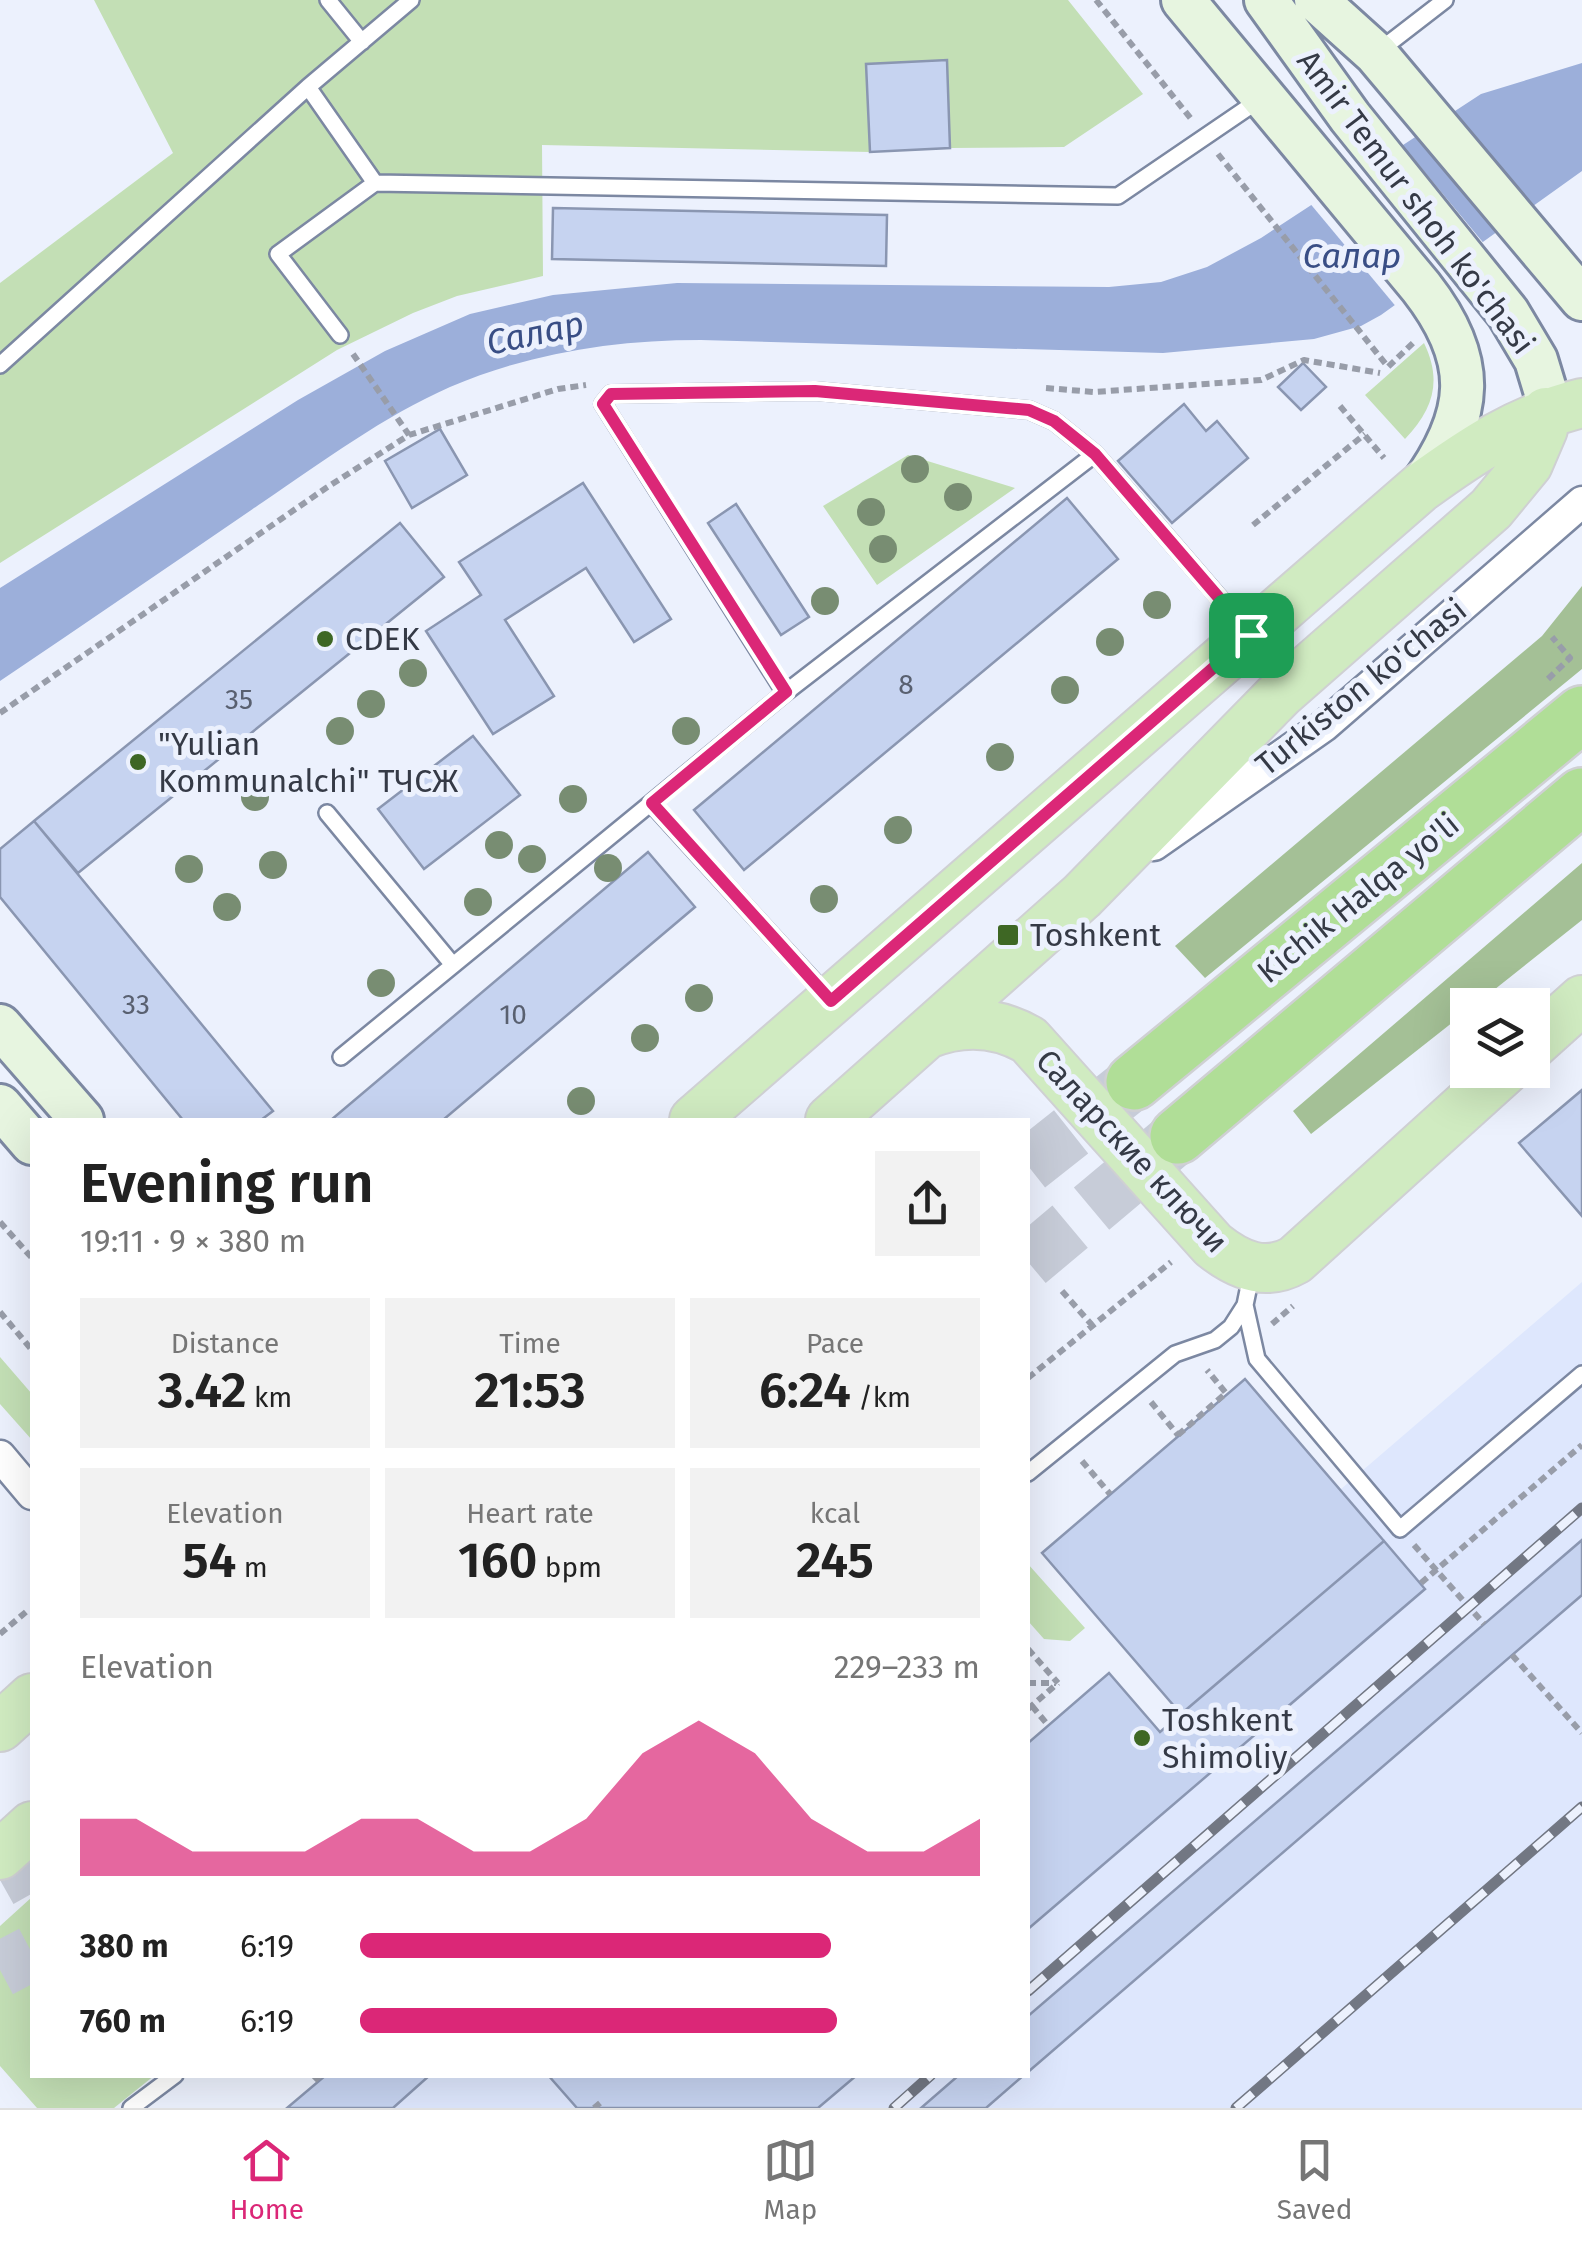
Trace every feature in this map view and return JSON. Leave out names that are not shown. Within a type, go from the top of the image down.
[{"type":"highway","name":"Kichik Halqa yo'li","points":[[1134,1082],[1564,697]]},
{"type":"highway","name":"Kichik Halqa yo'li","points":[[1178,1136],[1582,796]]},
{"type":"main road","name":"Amir Temur shoh ko'chasi","points":[[1183,0],[1308,149],[1429,323],[1454,337],[1461,360],[1461,402],[1446,447],[1402,473]]},
{"type":"main road","name":"Amir Temur shoh ko'chasi","points":[[1266,0],[1350,118],[1508,314],[1536,360],[1546,394],[1564,407]]},
{"type":"main road","name":"Amir Temur shoh ko'chasi","points":[[1316,0],[1387,66],[1582,299]]},
{"type":"main road","points":[[696,1118],[1251,635],[1402,473],[1480,445],[1564,407]]},
{"type":"main road","name":"Turkiston ko'chasi","points":[[832,1118],[1082,896],[1280,694],[1492,509],[1528,464],[1543,429],[1564,407]]},
{"type":"main road","points":[[1550,1029],[1582,1000]]},
{"type":"main road","name":"Саларские ключи","points":[[927,1034],[953,1026],[984,1024],[1029,1040],[1213,1245],[1232,1258],[1249,1286],[1295,1260],[1485,1088]]},
{"type":"main road","points":[[0,1026],[80,1118]]},
{"type":"main road","points":[[0,1106],[30,1141]]},
{"type":"main road","points":[[0,1726],[30,1700]]},
{"type":"main road","points":[[0,1855],[30,1828]]},
{"type":"street","name":"Turkiston ko'chasi","points":[[1082,896],[1324,726],[1582,502]]},
{"type":"street","points":[[0,1456],[30,1492]]},
{"type":"lane","points":[[328,0],[362,42]]},
{"type":"lane","points":[[0,365],[308,87],[411,0]]},
{"type":"lane","points":[[1387,66],[1446,0]]},
{"type":"lane","points":[[308,87],[376,183]]},
{"type":"lane","points":[[340,335],[278,254],[376,183],[1118,196],[1264,97]]},
{"type":"lane","points":[[786,692],[603,404],[611,394],[815,391],[1029,410],[1054,421],[1095,454],[1251,635]]},
{"type":"lane","points":[[341,1057],[786,692],[1095,454]]},
{"type":"lane","points":[[652,803],[831,1001]]},
{"type":"lane","points":[[328,813],[453,965]]},
{"type":"lane","points":[[1030,1471],[1175,1354],[1215,1340],[1231,1326],[1249,1286]]},
{"type":"lane","points":[[1249,1286],[1257,1359],[1400,1529],[1582,1374]]},
{"type":"lane","points":[[131,2108],[171,2078]]},
{"type":"path","points":[[1096,0],[1388,367],[1429,323]]},
{"type":"path","points":[[340,335],[409,435]]},
{"type":"path","points":[[1035,387],[1094,392],[1261,380],[1304,360],[1380,373]]},
{"type":"path","points":[[0,714],[409,435],[558,389],[610,381],[618,394]]},
{"type":"path","points":[[1340,406],[1402,473]]},
{"type":"path","points":[[1252,524],[1365,434]]},
{"type":"path","points":[[1552,637],[1570,658],[1564,697]]},
{"type":"path","points":[[0,1222],[30,1256]]},
{"type":"path","points":[[1030,1376],[1171,1262]]},
{"type":"path","points":[[1062,1291],[1091,1324]]},
{"type":"path","points":[[0,1312],[30,1348]]},
{"type":"path","points":[[1169,1426],[1178,1435],[1226,1393],[1190,1349]]},
{"type":"path","points":[[1420,1582],[1582,1445]]},
{"type":"path","points":[[1098,1481],[1110,1494]]},
{"type":"path","points":[[1436,1570],[1484,1624]]},
{"type":"path","points":[[0,1634],[27,1611]]},
{"type":"path","points":[[1030,1651],[1058,1683]]},
{"type":"path","points":[[1512,1655],[1582,1732]]},
{"type":"path","points":[[1030,1684],[1058,1683]]},
{"type":"path","points":[[1048,1725],[1030,1708],[1058,1683]]},
{"type":"shaded area","points":[[1582,1282],[1582,2108],[287,2108],[322,2078],[1030,2078],[1030,1741],[1109,1673],[1159,1732],[1181,1714],[1042,1553],[1245,1379],[1341,1489]]},
{"type":"green space","points":[[94,0],[1068,0],[1143,94],[1064,147],[950,148],[946,61],[867,64],[870,152],[542,145],[543,276],[457,296],[337,350],[0,563],[0,283],[173,153]]},
{"type":"green space","points":[[1424,343],[1433,369],[1432,394],[1423,417],[1405,439],[1365,395]]},
{"type":"green space","points":[[908,455],[1015,488],[877,585],[823,506]]},
{"type":"green space","points":[[1582,586],[1582,669],[1205,978],[1175,946],[1542,636]]},
{"type":"green space","points":[[1582,863],[1582,920],[1496,988],[1450,988],[1450,1024],[1311,1134],[1293,1111]]},
{"type":"green space","points":[[0,1357],[30,1392],[30,1438],[0,1404]]},
{"type":"green space","points":[[1030,1566],[1085,1628],[1070,1641],[1044,1639],[1030,1623]]},
{"type":"green space","points":[[30,1899],[30,2078],[151,2078],[114,2108],[37,2108],[0,2066],[0,1926]]},
{"type":"water","name":"Салар","points":[[1582,63],[1582,171],[1361,326],[1314,339],[1163,353],[701,340],[604,346],[511,365],[450,387],[377,426],[0,681],[0,588],[298,400],[385,351],[470,314],[553,295],[677,283],[1109,287],[1161,282],[1207,267],[1261,238],[1481,94]]},
{"type":"pier","points":[[1399,141],[1486,246],[1398,309],[1308,201]]},
{"type":"building","points":[[947,60],[950,148],[870,152],[866,64]]},
{"type":"building","points":[[553,208],[887,215],[886,266],[552,259]]},
{"type":"building","points":[[1303,363],[1326,387],[1301,410],[1278,387]]},
{"type":"building","points":[[1184,404],[1206,431],[1217,421],[1248,458],[1172,523],[1118,461]]},
{"type":"building","points":[[440,429],[467,475],[412,508],[385,461]]},
{"type":"building","points":[[583,483],[671,619],[634,642],[586,568],[505,620],[554,696],[493,734],[426,631],[481,595],[459,562]]},
{"type":"building","points":[[1067,498],[1118,559],[744,870],[694,810]]},
{"type":"building","points":[[736,504],[809,617],[781,635],[708,523]]},
{"type":"building","points":[[400,523],[444,577],[78,873],[34,821]]},
{"type":"building","points":[[473,736],[520,795],[424,869],[378,809]]},
{"type":"building","points":[[34,821],[273,1111],[264,1118],[181,1118],[0,897],[0,849]]},
{"type":"building","points":[[648,852],[695,907],[445,1118],[333,1118]]},
{"type":"building","points":[[1582,1090],[1582,1216],[1519,1143]]},
{"type":"building","points":[[1245,1379],[1384,1541],[1181,1714],[1042,1553]]},
{"type":"building","points":[[1582,1540],[1582,1595],[1030,2070],[1030,2014]]},
{"type":"building","name":"Toshkent Shimoliy","points":[[1384,1541],[1425,1589],[1030,1927],[1030,1741],[1109,1673],[1160,1732]]},
{"type":"building","points":[[322,2078],[427,2078],[393,2108],[287,2108]]},
{"type":"building","points":[[551,2078],[853,2078],[818,2108],[577,2108]]},
{"type":"building","points":[[956,2078],[1021,2078],[986,2108],[921,2108]]},
{"type":"tunnel","points":[[1030,1164],[1134,1082]]},
{"type":"tunnel","points":[[1030,1260],[1178,1136]]},
{"type":"tunnel","points":[[0,1880],[30,1863]]},
{"type":"tunnel","points":[[0,1970],[30,1954]]},
{"type":"railway","points":[[1030,1989],[1582,1508]]},
{"type":"railway","points":[[1236,2108],[1582,1807]]},
{"type":"railway","points":[[894,2108],[928,2078]]},
{"type":"place","name":"CDEK","points":[[325,639]]},
{"type":"place","name":"\"Yulian Kommunalchi\" ТЧСЖ","points":[[138,762]]},
{"type":"place","name":"Toshkent","points":[[1008,935]]},
{"type":"place","name":"Toshkent Shimoliy","points":[[1142,1738]]},
{"type":"route","points":[[815,391],[1029,410],[1054,421],[1095,454],[1251,635],[831,1001],[652,803],[786,692],[603,404],[611,394],[815,391]]}]
